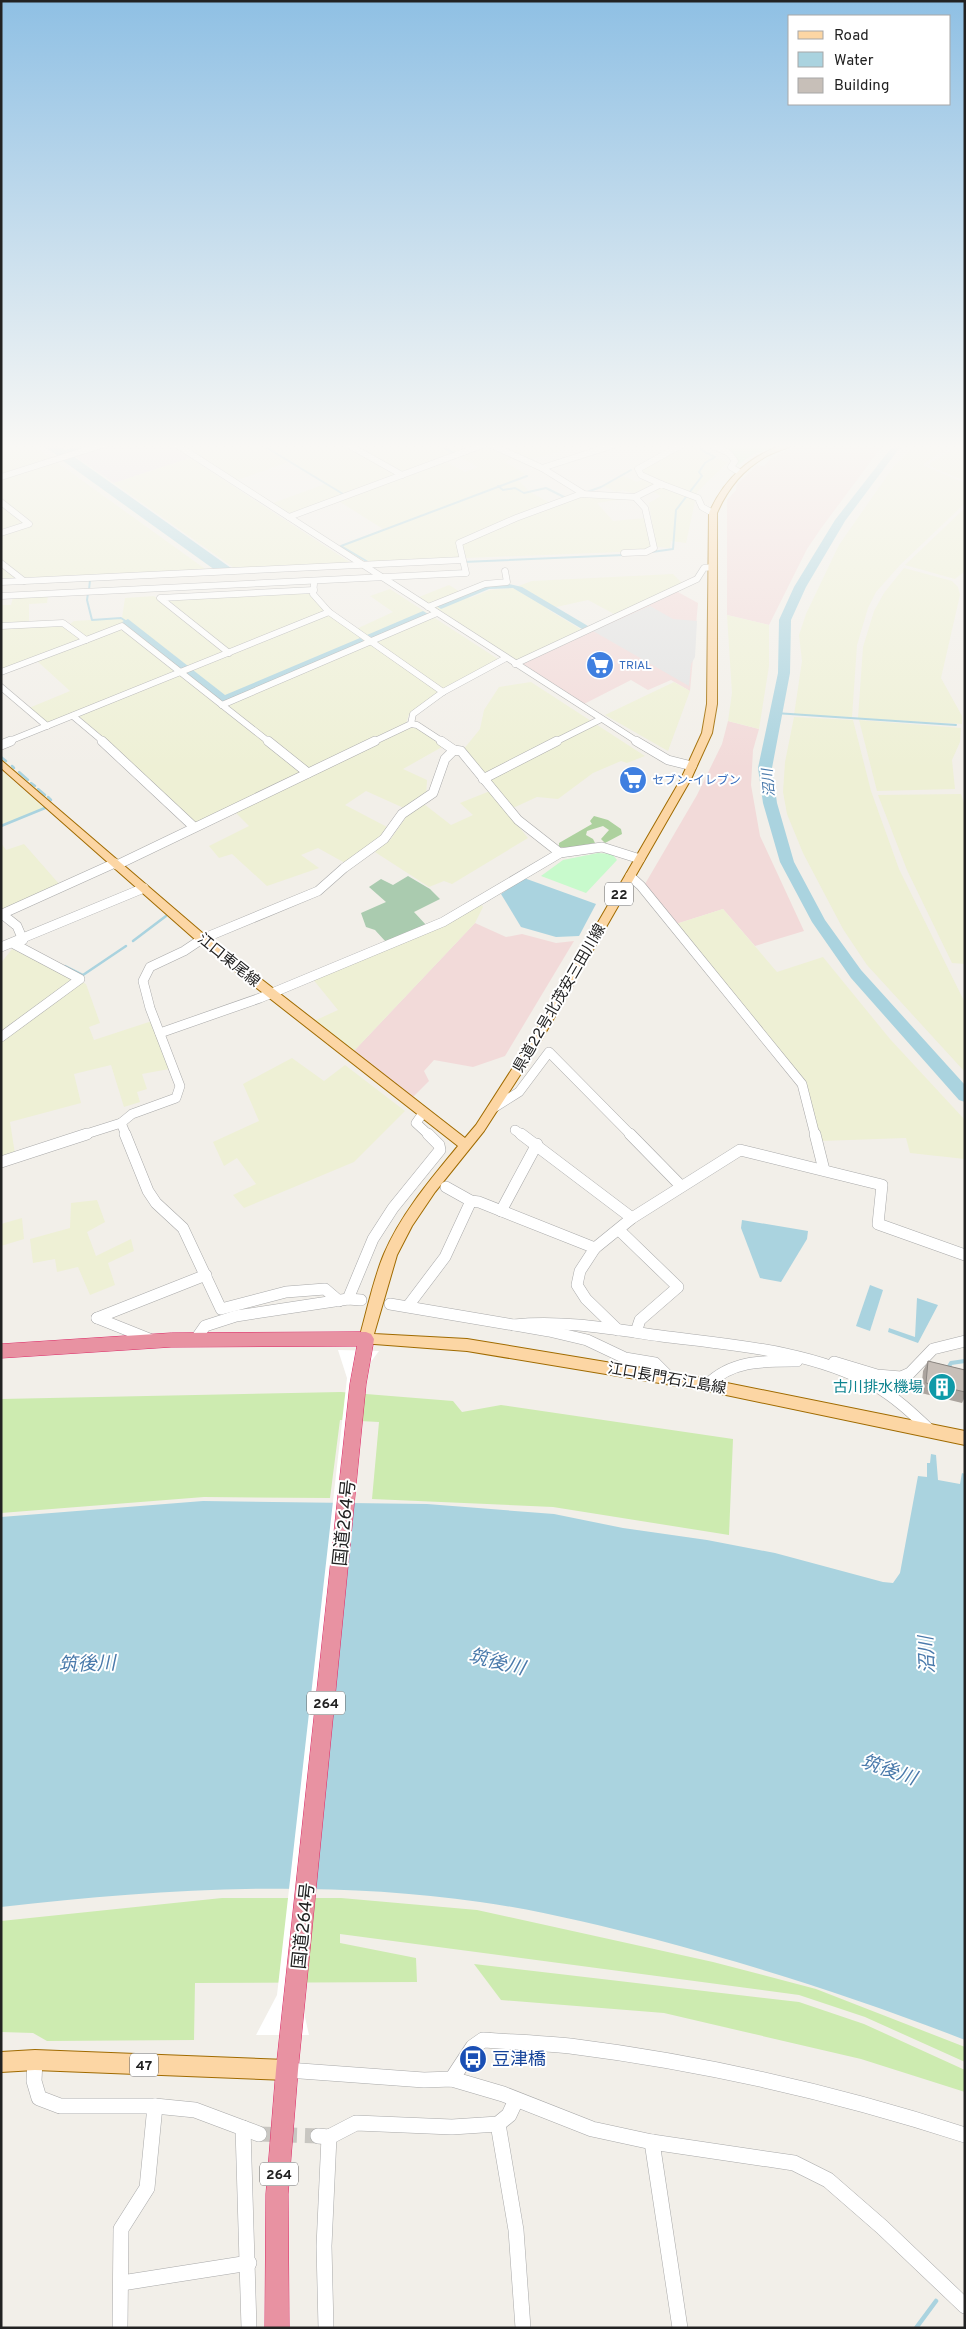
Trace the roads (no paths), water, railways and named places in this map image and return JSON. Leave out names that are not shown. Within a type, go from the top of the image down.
[{"type":"highway","points":[[1,1351],[196,1339],[366,1339]]},
{"type":"highway","name":"国道264号","points":[[287,2070],[294,2022],[358,1384],[366,1339]]},
{"type":"highway","name":"264","points":[[278,2328],[275,2277],[277,2194],[287,2070]]},
{"type":"main road","name":"県道22号北茂安三田川線","points":[[366,1339],[390,1255],[407,1222],[492,1110],[527,1055],[640,859],[692,766],[708,733],[712,704],[712,552]]},
{"type":"main road","name":"江口東尾線","points":[[1,763],[202,939],[466,1146]]},
{"type":"main road","name":"江口長門石江島線","points":[[366,1339],[467,1345],[671,1378],[959,1436]]},
{"type":"main road","name":"47","points":[[1,2062],[35,2060],[287,2070]]},
{"type":"street","points":[[344,552],[601,719],[668,760],[692,766]]},
{"type":"street","points":[[1,596],[466,573],[461,552]]},
{"type":"street","points":[[624,553],[647,552]]},
{"type":"street","points":[[1,582],[363,564],[463,561]]},
{"type":"street","points":[[1,564],[24,581]]},
{"type":"street","points":[[515,664],[697,580],[704,568],[712,567]]},
{"type":"street","points":[[428,607],[485,584],[507,582],[505,571]]},
{"type":"street","points":[[314,581],[314,594],[329,612],[444,692]]},
{"type":"street","points":[[230,652],[160,598],[314,590]]},
{"type":"street","points":[[1,745],[329,612]]},
{"type":"street","points":[[222,705],[437,613]]},
{"type":"street","points":[[1,626],[63,623],[68,624],[86,640]]},
{"type":"street","points":[[1,672],[122,626],[308,773]]},
{"type":"street","points":[[411,724],[413,714],[444,692],[506,658]]},
{"type":"street","points":[[1,687],[47,726]]},
{"type":"street","points":[[74,716],[127,763],[158,796],[194,827]]},
{"type":"street","points":[[483,779],[601,719]]},
{"type":"street","points":[[18,942],[17,926],[2,914],[116,864],[411,724],[417,725],[454,750],[461,751],[483,779],[532,831],[560,853]]},
{"type":"street","points":[[1,1162],[121,1123],[132,1114],[171,1101],[179,1094],[180,1086],[160,1033],[144,981],[146,972],[150,967],[184,951],[202,939],[318,891],[344,868],[369,852],[384,839],[402,814],[433,793],[445,760],[454,750]]},
{"type":"street","points":[[160,1033],[207,1018],[443,922],[560,853],[602,847],[640,859]]},
{"type":"street","points":[[630,876],[641,886],[802,1084],[824,1170]]},
{"type":"street","points":[[1,947],[18,942],[144,888]]},
{"type":"street","points":[[1,1037],[80,979],[18,942]]},
{"type":"street","points":[[492,1110],[519,1092],[549,1052],[681,1186]]},
{"type":"street","points":[[343,1300],[373,1239],[392,1208],[424,1176],[441,1147],[416,1123],[423,1113]]},
{"type":"street","points":[[121,1123],[148,1191],[156,1203],[183,1228],[221,1309],[286,1292],[325,1289],[343,1300]]},
{"type":"street","points":[[515,1130],[537,1144],[632,1218]]},
{"type":"street","points":[[501,1211],[537,1144]]},
{"type":"street","points":[[618,1330],[577,1288],[576,1280],[595,1248],[632,1218],[740,1150],[882,1185],[878,1224],[965,1255]]},
{"type":"street","points":[[446,1187],[471,1201],[595,1248]]},
{"type":"street","points":[[408,1306],[445,1257],[471,1201]]},
{"type":"street","points":[[619,1230],[678,1287],[640,1320],[636,1332]]},
{"type":"street","points":[[155,1341],[97,1318],[206,1275]]},
{"type":"street","points":[[196,1339],[204,1326],[236,1316],[343,1300],[361,1300]]},
{"type":"street","points":[[390,1304],[514,1325],[587,1340],[625,1358],[655,1363],[671,1378]]},
{"type":"street","points":[[514,1325],[539,1322],[618,1330],[788,1354],[840,1370],[893,1396],[917,1415],[930,1430]]},
{"type":"street","points":[[707,1384],[715,1374],[740,1364],[806,1360],[833,1362],[890,1378],[902,1378],[913,1372],[927,1353],[936,1347],[965,1341]]},
{"type":"street","points":[[452,2079],[473,2047],[483,2040],[580,2048],[677,2063],[838,2096],[906,2114],[965,2135]]},
{"type":"street","points":[[35,2060],[34,2081],[39,2098],[60,2106],[155,2106],[195,2110],[259,2134]]},
{"type":"street","points":[[287,2070],[424,2080],[452,2079],[516,2100],[592,2129],[652,2142],[794,2163],[828,2180],[965,2306]]},
{"type":"street","points":[[326,2328],[323,2137],[356,2123],[452,2127],[498,2124],[509,2115],[516,2100]]},
{"type":"street","points":[[120,2328],[122,2282],[120,2229],[147,2188],[155,2106]]},
{"type":"street","points":[[498,2124],[516,2230],[523,2328]]},
{"type":"street","points":[[243,2128],[249,2328]]},
{"type":"street","points":[[652,2142],[680,2328]]},
{"type":"street","points":[[122,2282],[248,2263]]},
{"type":"water","points":[[190,552],[208,552],[231,568],[215,570]]},
{"type":"water","points":[[509,584],[522,587],[588,626],[582,629],[513,588],[489,589],[441,609],[436,606],[486,585]]},
{"type":"water","points":[[423,611],[428,614],[372,638],[367,635]]},
{"type":"water","points":[[128,619],[188,666],[181,669],[122,622]]},
{"type":"water","points":[[360,638],[364,641],[222,702],[186,673],[193,670],[225,695]]},
{"type":"water","points":[[524,878],[596,904],[579,936],[556,937],[521,927],[501,894]]},
{"type":"water","points":[[742,1220],[808,1231],[807,1239],[781,1282],[760,1278],[741,1228]]},
{"type":"water","points":[[870,1285],[883,1290],[870,1331],[856,1326]]},
{"type":"water","points":[[917,1298],[938,1305],[918,1343],[888,1332],[889,1328],[915,1337]]},
{"type":"water","name":"筑後川","points":[[931,1454],[936,1455],[938,1480],[960,1484],[962,1473],[965,1474],[965,2040],[850,1998],[694,1950],[567,1918],[480,1902],[360,1891],[240,1889],[121,1895],[1,1907],[1,1517],[203,1501],[427,1504],[554,1514],[623,1528],[707,1540],[775,1553],[893,1583],[900,1573],[918,1476],[927,1477],[927,1463],[930,1463]]},
{"type":"waterway","points":[[351,552],[368,562]]},
{"type":"waterway","name":"沼川","points":[[821,552],[800,587],[785,620],[784,673],[765,768],[770,803],[787,862],[819,922],[856,974],[965,1096]]},
{"type":"waterway","points":[[463,562],[624,555]]},
{"type":"waterway","points":[[89,590],[90,580]]},
{"type":"waterway","points":[[88,593],[87,600],[92,620],[121,618],[127,622]]},
{"type":"waterway","points":[[775,713],[956,725]]},
{"type":"waterway","points":[[1,757],[6,761]]},
{"type":"waterway","points":[[19,772],[28,780]]},
{"type":"waterway","points":[[31,783],[35,786]]},
{"type":"waterway","points":[[38,789],[45,795]]},
{"type":"waterway","points":[[48,797],[51,800]]},
{"type":"waterway","points":[[1,826],[45,808]]},
{"type":"waterway","points":[[133,941],[166,916]]},
{"type":"waterway","points":[[65,966],[83,975],[126,946]]},
{"type":"waterway","points":[[948,1368],[951,1363],[965,1361]]},
{"type":"waterway","points":[[916,2328],[936,2301]]},
{"type":"tunnel","points":[[259,2134],[318,2136]]},
{"type":"place","name":"TRIAL","points":[[600,665]]},
{"type":"place","name":"セブン-イレブン","points":[[633,780]]},
{"type":"place","name":"古川排水機場","points":[[942,1387]]},
{"type":"place","name":"豆津橋","points":[[473,2059]]}]
